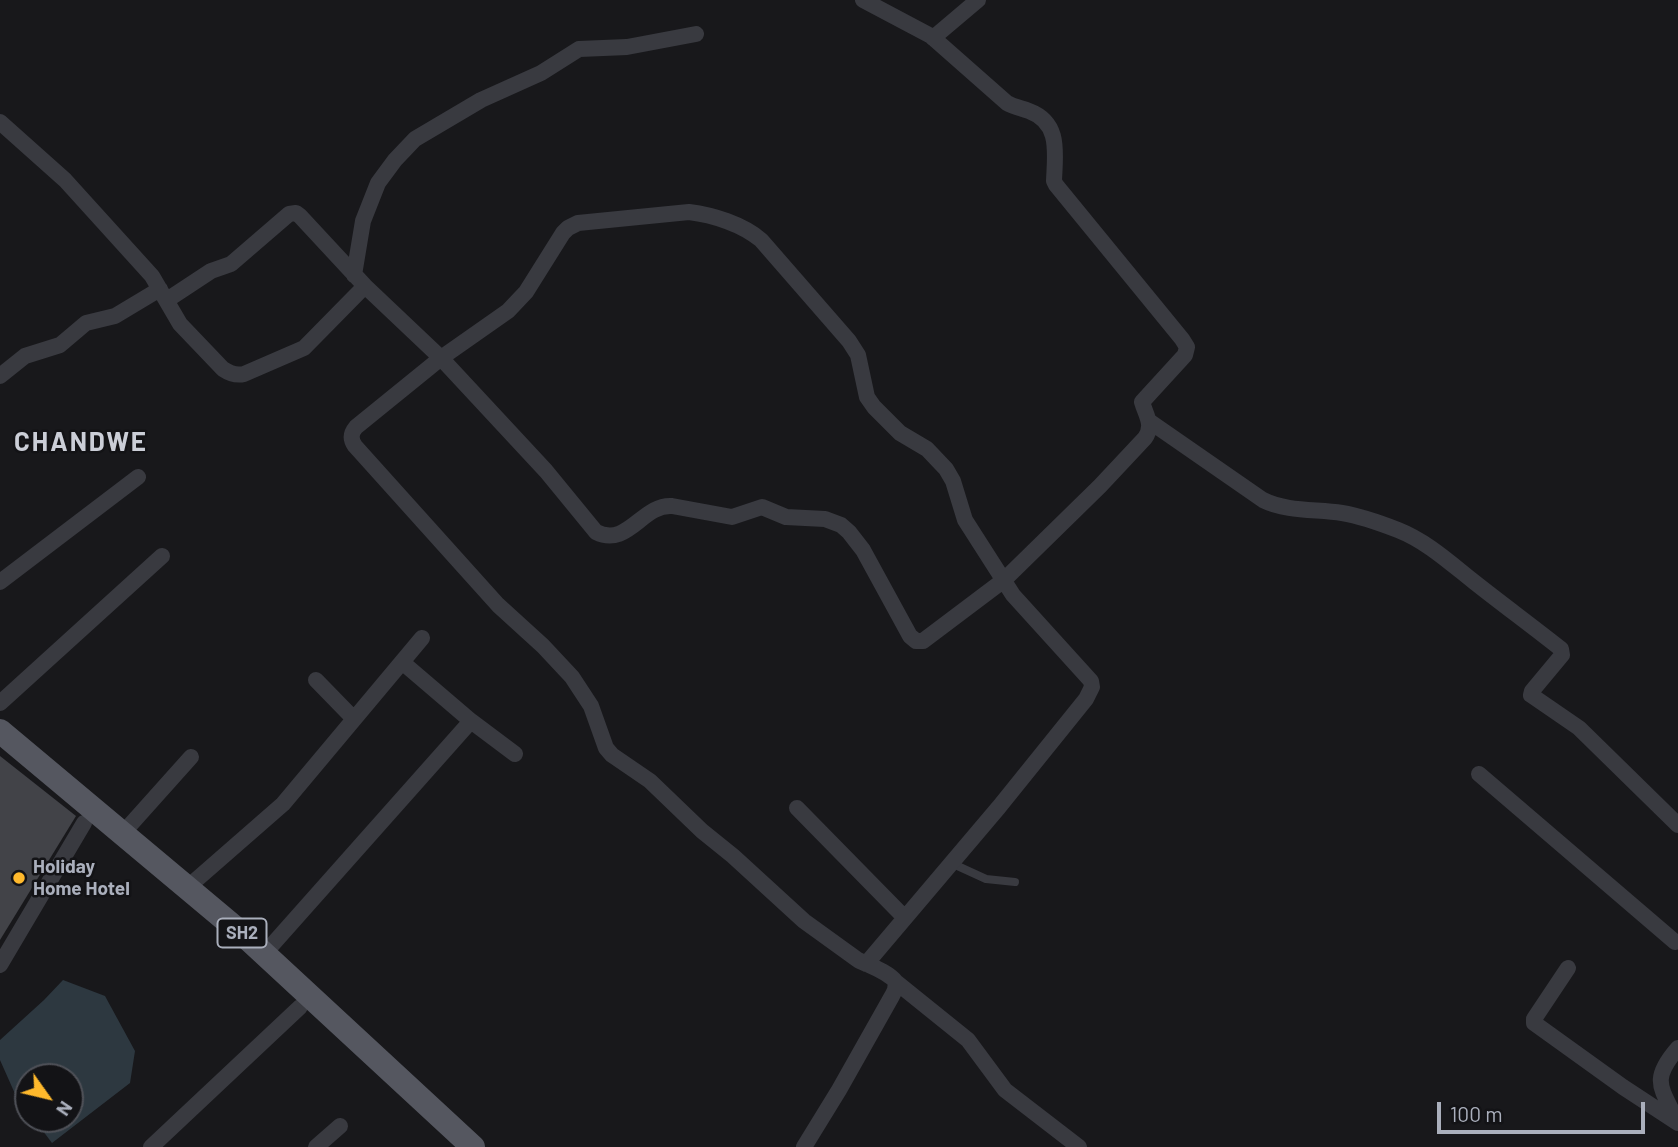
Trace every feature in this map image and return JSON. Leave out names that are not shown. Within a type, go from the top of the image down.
[{"type":"main road","name":"SH2","points":[[6,747],[123,834],[188,887],[473,1147]]},
{"type":"main road","name":"SH2","points":[[6,747],[84,823],[241,953],[453,1147]]},
{"type":"street","points":[[0,376],[25,356],[60,345],[86,323],[115,316],[231,264],[292,213],[300,216],[359,280],[441,358],[546,471],[596,532],[605,536],[622,533],[663,506],[732,517],[762,507],[786,517],[824,519],[841,525],[858,541],[910,636],[918,642],[927,639],[1004,580],[1145,438],[1150,430],[1142,402],[1185,355],[1187,348],[1056,185],[1054,138],[1047,124],[1033,113],[1007,103],[933,38],[863,0]]},
{"type":"street","points":[[933,38],[978,0]]},
{"type":"street","points":[[0,122],[49,163],[152,276],[180,324],[223,369],[239,375],[304,348],[359,280],[363,221],[369,203],[378,183],[415,139],[481,100],[541,73],[579,49],[627,47],[696,34]]},
{"type":"street","points":[[866,964],[1086,699],[1092,687],[1088,676],[1013,594],[965,520],[953,481],[946,469],[934,455],[891,426],[874,407],[867,397],[858,355],[849,341],[761,240],[739,226],[689,212],[578,223],[563,233],[526,292],[508,312],[441,358],[356,427],[351,435],[353,444],[498,605],[572,677],[591,706],[606,748],[612,755],[650,781],[804,921],[866,964],[892,977],[968,1040],[1005,1090],[1079,1147]]},
{"type":"street","points":[[1149,421],[1273,505],[1361,518],[1417,538],[1443,557],[1562,649],[1562,655],[1531,695],[1579,728],[1678,825]]},
{"type":"street","points":[[0,582],[138,477]]},
{"type":"street","points":[[0,703],[162,556]]},
{"type":"street","points":[[188,887],[283,804],[422,638]]},
{"type":"street","points":[[402,662],[471,721],[515,754]]},
{"type":"street","points":[[316,680],[354,719]]},
{"type":"street","points":[[264,954],[471,721]]},
{"type":"street","points":[[123,834],[191,757]]},
{"type":"street","points":[[1479,774],[1677,941]]},
{"type":"street","points":[[797,808],[905,918]]},
{"type":"street","points":[[0,965],[84,823]]},
{"type":"street","points":[[1568,968],[1534,1019],[1534,1023],[1678,1123]]},
{"type":"street","points":[[804,1147],[892,996],[896,982]]},
{"type":"street","points":[[151,1147],[300,1007]]},
{"type":"street","points":[[1678,1048],[1667,1060],[1660,1076],[1662,1091],[1678,1123]]},
{"type":"street","points":[[317,1147],[340,1126]]},
{"type":"lane","points":[[951,863],[986,879],[1015,882]]},
{"type":"shaded area","points":[[63,980],[105,996],[135,1051],[130,1083],[84,1118],[84,1063],[14,1063],[14,1092],[0,1060],[0,1040]]},
{"type":"shaded area","points":[[44,1133],[65,1133],[52,1143]]},
{"type":"building","name":"Holiday Home Hotel","points":[[0,756],[76,816],[0,940]]},
{"type":"place","name":"Holiday Home Hotel","points":[[19,878]]},
{"type":"district","name":"CHANDWE","points":[[81,442]]}]
